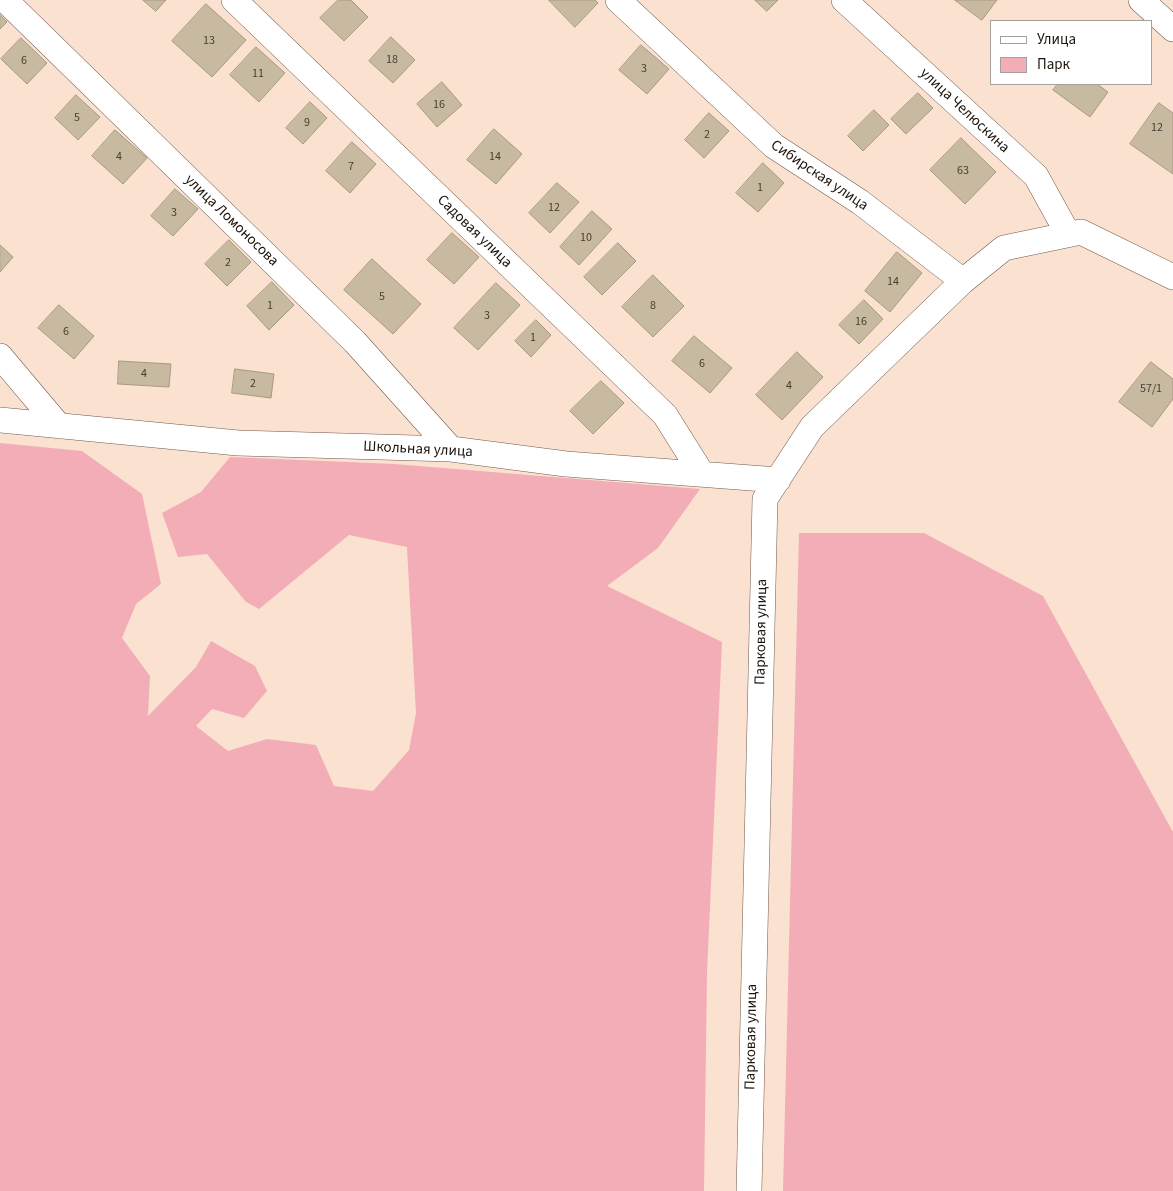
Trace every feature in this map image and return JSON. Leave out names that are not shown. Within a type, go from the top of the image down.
[{"type":"street","name":"улица Ломоносова","points":[[5,0],[355,342],[451,449]]},
{"type":"street","name":"Садовая улица","points":[[234,0],[665,415],[702,474]]},
{"type":"street","name":"Сибирская улица","points":[[618,0],[774,146],[860,202],[963,281]]},
{"type":"street","name":"улица Челюскина","points":[[844,0],[1036,176],[1074,233]]},
{"type":"street","points":[[1141,0],[1173,29]]},
{"type":"street","name":"Парковая улица","points":[[749,1191],[765,499],[812,427],[963,281],[1004,248],[1074,233]]},
{"type":"street","points":[[1074,233],[1173,277]]},
{"type":"street","points":[[0,356],[59,426]]},
{"type":"street","name":"Школьная улица","points":[[0,420],[238,442],[451,449],[566,464],[778,480]]},
{"type":"green space","points":[[0,443],[82,451],[142,494],[161,584],[136,604],[122,638],[150,676],[148,716],[196,667],[211,641],[255,666],[267,691],[244,718],[212,709],[196,726],[228,751],[267,739],[316,745],[334,786],[373,791],[409,750],[416,713],[407,547],[349,535],[259,609],[246,602],[207,554],[178,557],[162,513],[201,492],[230,457],[394,464],[700,489],[658,548],[607,586],[722,642],[707,972],[704,1191],[0,1191]]},
{"type":"green space","points":[[799,533],[924,533],[1043,596],[1173,832],[1173,1191],[783,1191]]},
{"type":"building","points":[[143,0],[166,0],[156,11]]},
{"type":"building","points":[[338,0],[351,0],[368,17],[344,41],[320,18]]},
{"type":"building","points":[[549,0],[595,0],[598,3],[575,27]]},
{"type":"building","points":[[755,0],[778,0],[767,11]]},
{"type":"building","points":[[955,0],[997,0],[982,20]]},
{"type":"building","points":[[206,4],[246,40],[212,77],[172,41]]},
{"type":"building","points":[[0,15],[7,22],[0,29]]},
{"type":"building","points":[[391,37],[415,60],[393,83],[369,61]]},
{"type":"building","points":[[21,38],[47,63],[27,84],[1,59]]},
{"type":"building","points":[[641,45],[669,69],[647,94],[619,70]]},
{"type":"building","points":[[256,47],[285,73],[259,102],[230,75]]},
{"type":"building","points":[[442,82],[462,105],[437,127],[417,104]]},
{"type":"building","points":[[1057,85],[1098,85],[1108,92],[1090,117],[1053,90]]},
{"type":"building","points":[[918,93],[933,108],[906,134],[891,119]]},
{"type":"building","points":[[76,95],[100,117],[78,140],[55,118]]},
{"type":"building","points":[[310,102],[327,118],[303,144],[286,128]]},
{"type":"building","points":[[1159,103],[1173,113],[1173,174],[1130,144]]},
{"type":"building","points":[[874,110],[889,125],[863,151],[848,136]]},
{"type":"building","points":[[709,113],[729,131],[704,158],[685,140]]},
{"type":"building","points":[[494,129],[522,154],[496,184],[467,160]]},
{"type":"building","points":[[115,130],[147,158],[123,184],[92,156]]},
{"type":"building","points":[[961,138],[996,172],[965,204],[930,170]]},
{"type":"building","points":[[352,142],[376,164],[350,193],[326,171]]},
{"type":"building","points":[[763,163],[784,183],[758,212],[736,193]]},
{"type":"building","points":[[557,183],[579,202],[550,233],[529,213]]},
{"type":"building","points":[[175,189],[198,209],[173,236],[151,216]]},
{"type":"building","points":[[592,211],[612,229],[579,265],[560,247]]},
{"type":"building","points":[[452,233],[479,257],[454,284],[427,260]]},
{"type":"building","points":[[229,240],[251,262],[227,286],[205,264]]},
{"type":"building","points":[[618,243],[636,261],[602,295],[584,277]]},
{"type":"building","points":[[0,245],[13,257],[0,272]]},
{"type":"building","points":[[897,252],[922,273],[890,312],[865,291]]},
{"type":"building","points":[[372,259],[421,304],[393,334],[344,290]]},
{"type":"building","points":[[653,275],[684,306],[653,337],[622,307]]},
{"type":"building","points":[[272,282],[294,305],[269,330],[247,306]]},
{"type":"building","points":[[496,283],[520,305],[478,350],[454,328]]},
{"type":"building","points":[[864,300],[883,319],[859,344],[839,325]]},
{"type":"building","points":[[59,305],[94,336],[74,359],[38,328]]},
{"type":"building","points":[[536,320],[551,335],[531,357],[515,341]]},
{"type":"building","points":[[694,336],[732,368],[710,393],[672,361]]},
{"type":"building","points":[[797,352],[823,377],[782,420],[756,395]]},
{"type":"building","points":[[119,361],[171,364],[169,387],[118,384]]},
{"type":"building","points":[[1151,362],[1173,379],[1173,399],[1152,427],[1119,402]]},
{"type":"building","points":[[235,369],[274,374],[271,398],[232,393]]},
{"type":"building","points":[[601,381],[624,403],[593,434],[570,411]]}]
